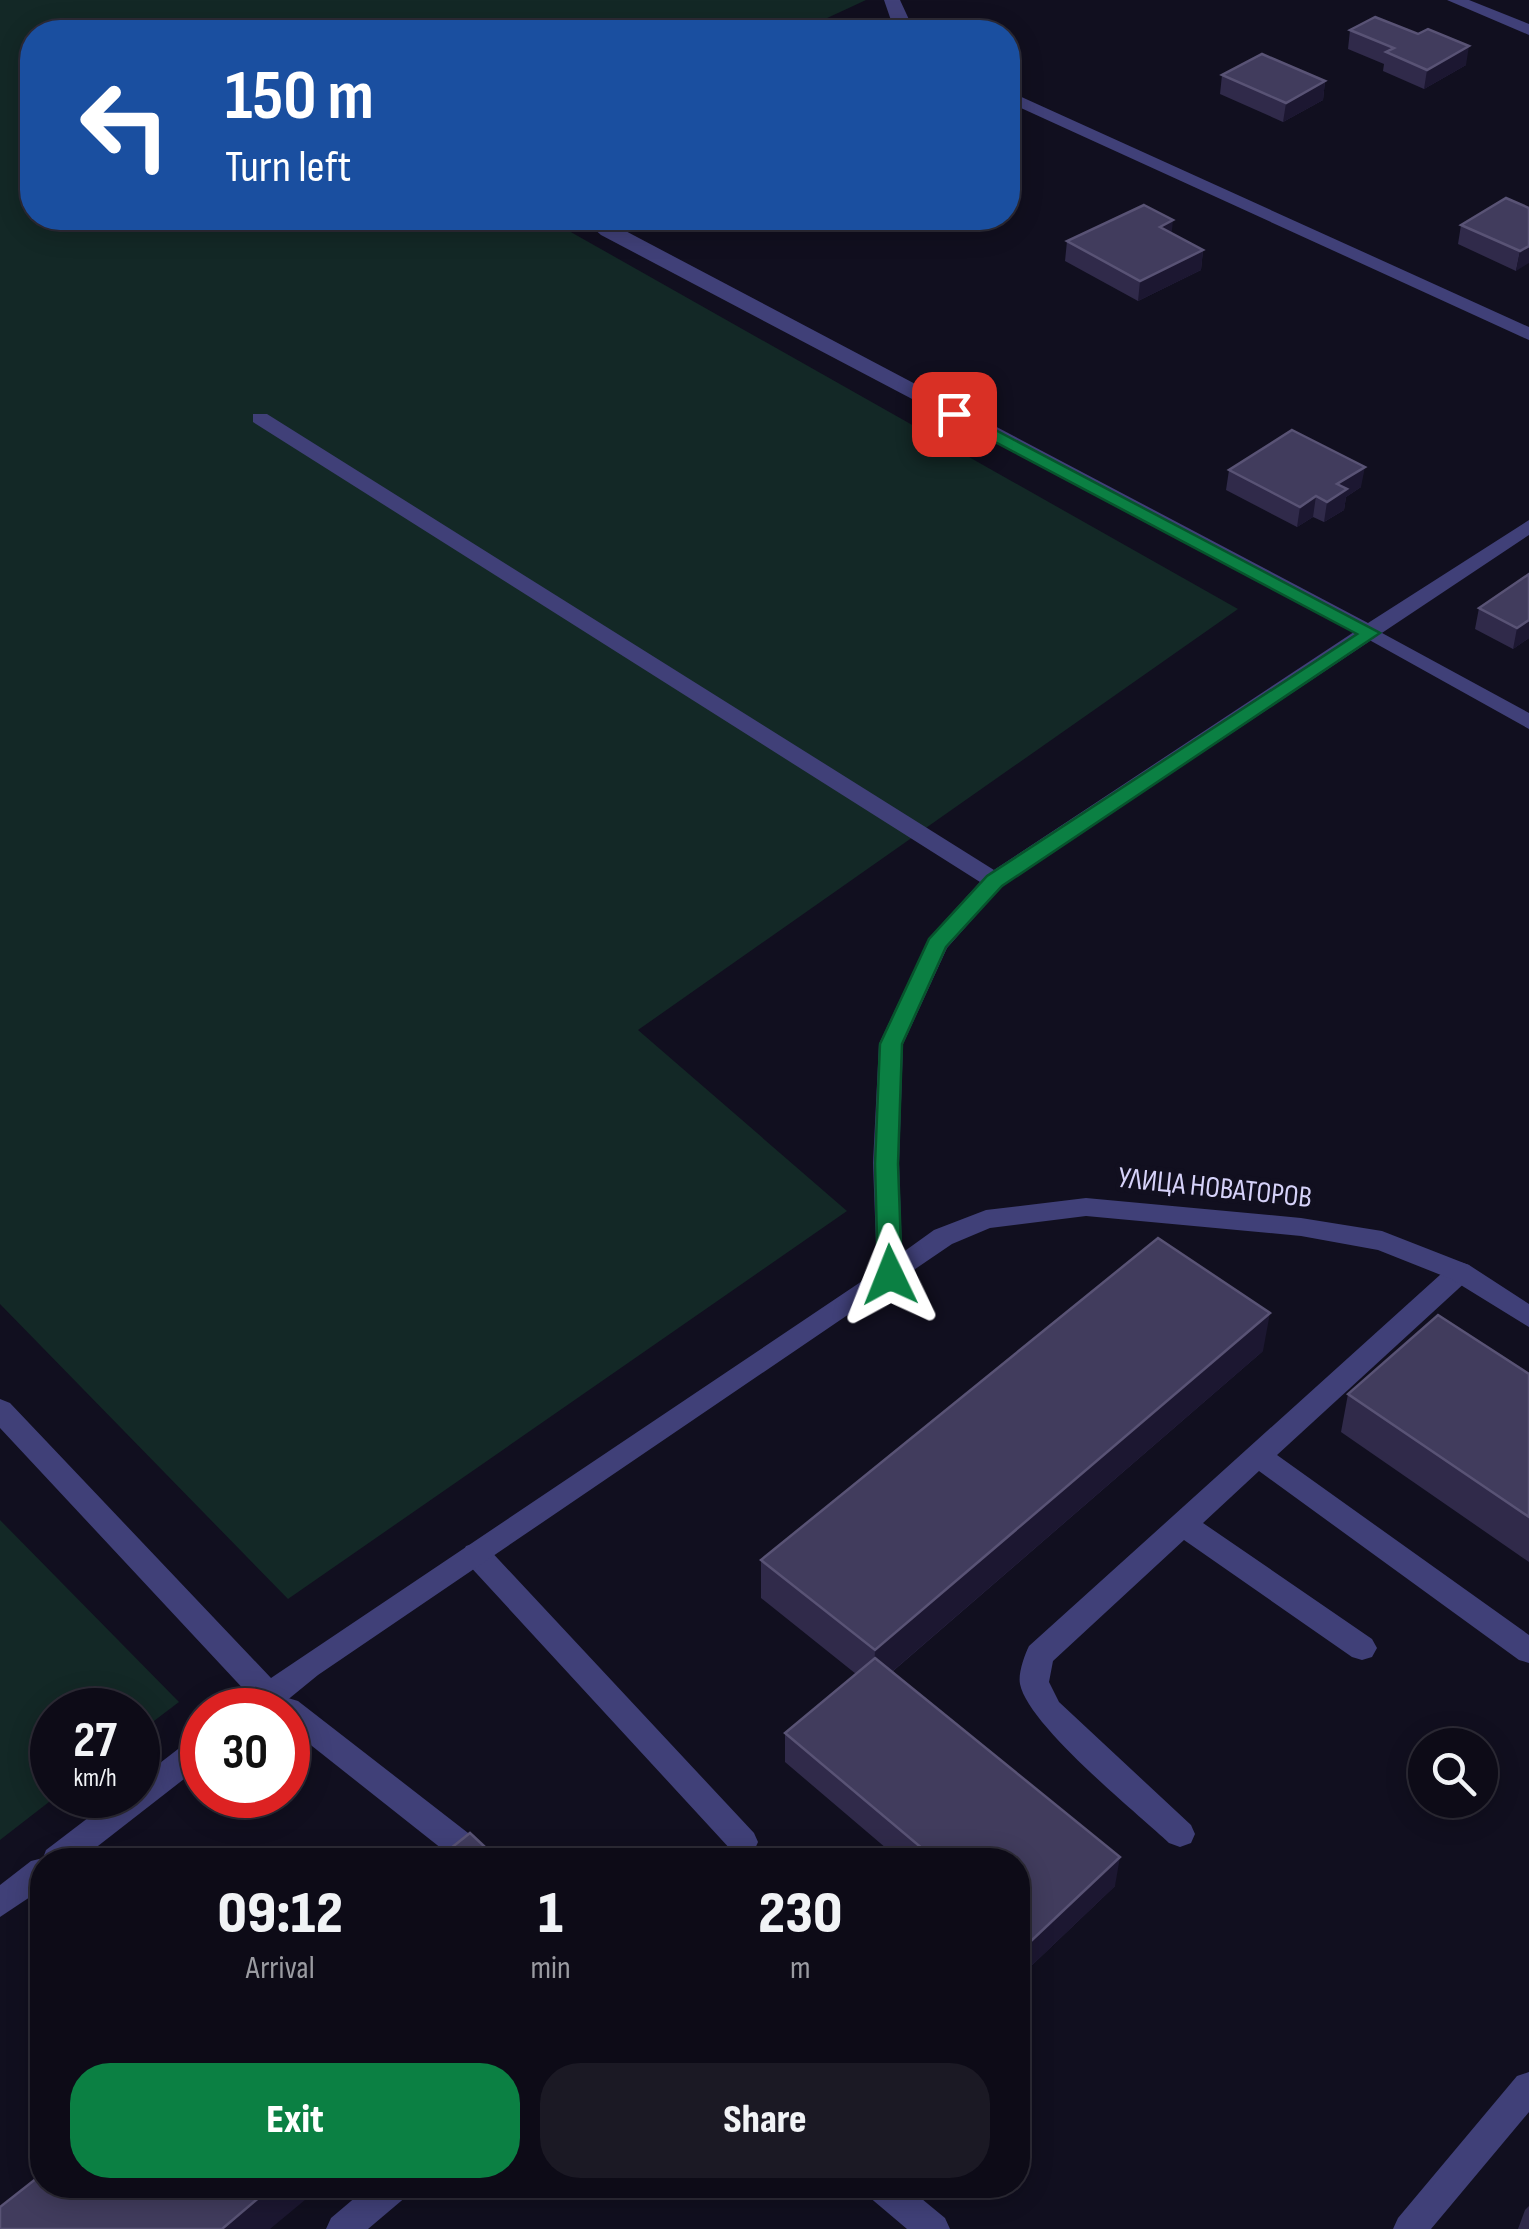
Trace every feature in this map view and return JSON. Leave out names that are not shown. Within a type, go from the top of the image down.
[{"type":"street","points":[[1455,0],[1529,30]]},
{"type":"street","points":[[1020,101],[1529,334]]},
{"type":"street","points":[[607,230],[1370,633],[1529,722]]},
{"type":"street","points":[[260,418],[994,881]]},
{"type":"street","points":[[890,1275],[886,1164],[891,1044],[937,944],[994,881],[1529,526]]},
{"type":"street","name":"УЛИЦА НОВАТОРОВ","points":[[290,1688],[308,1666],[943,1238],[986,1219],[1086,1208],[1301,1227],[1349,1235],[1382,1241],[1460,1272],[1529,1317]]},
{"type":"street","points":[[1180,1834],[1049,1711],[1034,1684],[1039,1654],[1460,1272]]},
{"type":"street","points":[[0,1410],[256,1688]]},
{"type":"street","points":[[1259,1456],[1529,1651]]},
{"type":"street","points":[[1183,1524],[1362,1648]]},
{"type":"street","points":[[476,1554],[743,1842]]},
{"type":"street","points":[[310,1734],[464,1848]]},
{"type":"street","points":[[72,1848],[180,1765]]},
{"type":"street","points":[[0,1903],[30,1880]]},
{"type":"street","points":[[1410,2229],[1529,2087]]},
{"type":"street","points":[[344,2229],[380,2198]]},
{"type":"street","points":[[896,2198],[933,2229]]},
{"type":"green space","points":[[0,0],[866,0],[823,20],[20,20],[20,230],[567,230],[1238,609],[638,1030],[847,1211],[288,1599],[0,1304]]},
{"type":"green space","points":[[0,1520],[179,1702],[160,1716],[160,1688],[30,1688],[30,1817],[0,1840]]},
{"type":"building","points":[[1375,17],[1418,34],[1428,29],[1469,46],[1427,70],[1386,52],[1394,48],[1350,30]]},
{"type":"building","points":[[1262,54],[1325,81],[1286,103],[1222,75]]},
{"type":"building","points":[[1506,198],[1529,208],[1529,246],[1520,251],[1461,225]]},
{"type":"building","points":[[1144,205],[1173,220],[1160,227],[1203,250],[1140,281],[1067,241]]},
{"type":"building","points":[[1292,430],[1365,467],[1337,484],[1347,489],[1327,502],[1316,496],[1300,507],[1229,470]]},
{"type":"building","points":[[1529,574],[1529,620],[1517,628],[1479,608]]},
{"type":"building","points":[[1158,1238],[1270,1313],[875,1650],[761,1560]]},
{"type":"building","points":[[1438,1315],[1529,1374],[1529,1517],[1348,1394]]},
{"type":"building","points":[[875,1658],[1120,1857],[1031,1941],[1030,1848],[922,1848],[785,1733]]},
{"type":"building","points":[[470,1833],[486,1848],[451,1848]]},
{"type":"building","points":[[30,2183],[30,2198],[259,2198],[222,2229],[0,2229],[0,2207]]},
{"type":"route","points":[[890,1275],[886,1164],[891,1044],[937,944],[994,881],[1370,633],[954,414]]}]
